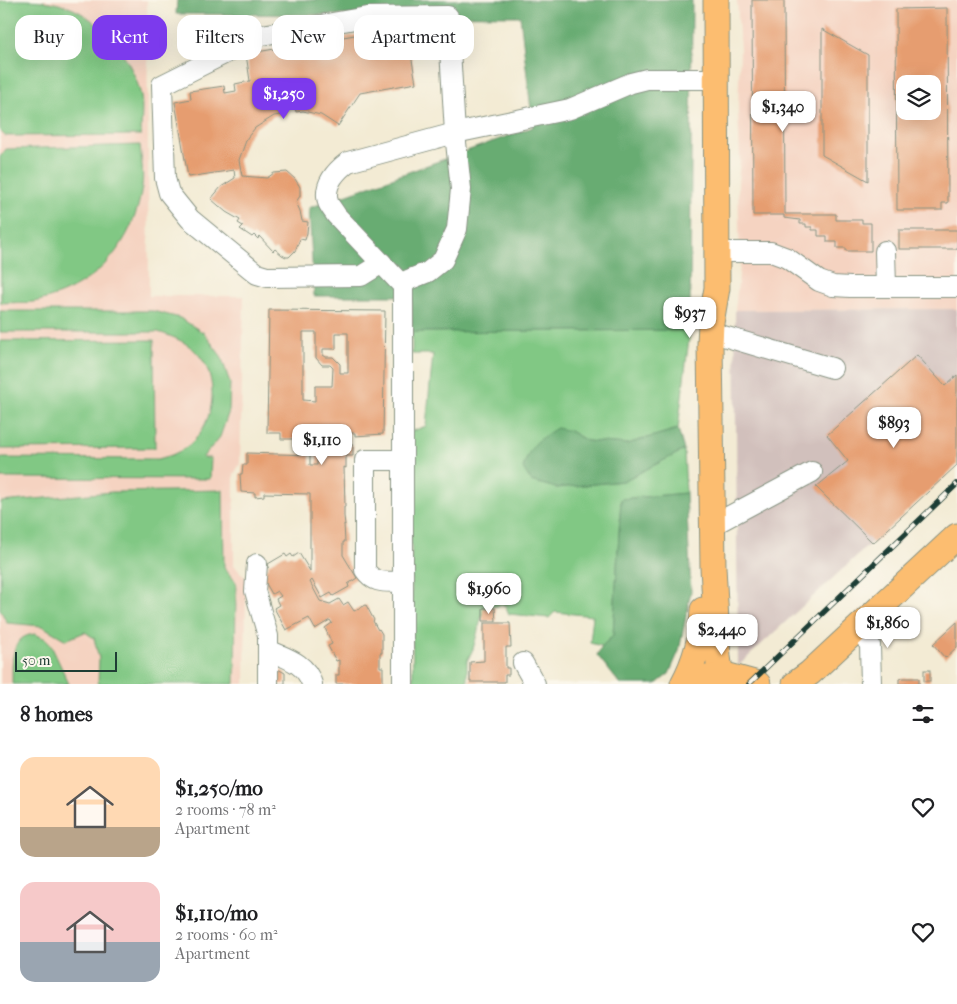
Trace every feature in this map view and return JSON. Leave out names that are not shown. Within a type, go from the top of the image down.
[{"type":"main road","points":[[716,0],[717,252],[716,288],[710,332],[713,567],[719,681]]},
{"type":"main road","points":[[795,684],[810,673],[957,536]]},
{"type":"main road","points":[[684,684],[701,638],[704,582],[713,567]]},
{"type":"main road","points":[[689,684],[702,679],[719,681],[735,677],[758,684]]},
{"type":"street","points":[[382,263],[361,276],[268,278],[257,274],[190,218],[169,193],[164,178],[162,85],[262,35],[367,18],[448,16],[461,189],[457,229],[443,260],[428,272],[408,280],[403,286],[403,684]]},
{"type":"street","points":[[403,286],[336,215],[328,202],[328,186],[334,173],[348,162],[456,133],[570,109],[630,83],[647,79],[716,79]]},
{"type":"street","points":[[885,251],[886,287]]},
{"type":"street","points":[[717,252],[771,252],[787,258],[814,278],[832,286],[957,287]]},
{"type":"street","points":[[710,332],[832,368]]},
{"type":"street","points":[[403,460],[365,460],[365,570],[370,577],[378,581],[403,582]]},
{"type":"street","points":[[713,525],[812,472]]},
{"type":"street","points":[[257,564],[255,591],[268,636],[268,684]]},
{"type":"street","points":[[859,627],[870,645],[871,684]]},
{"type":"street","points":[[268,650],[301,666],[310,675],[312,684]]},
{"type":"street","points":[[523,663],[535,684]]},
{"type":"shaded area","points":[[0,0],[147,0],[147,15],[92,15],[92,60],[147,60],[149,296],[244,296],[240,464],[234,474],[234,565],[246,579],[245,684],[0,684]]},
{"type":"shaded area","points":[[737,0],[957,0],[957,309],[735,310],[740,266],[738,112],[740,49]]},
{"type":"shaded area","points":[[957,309],[957,463],[738,666],[735,310]]},
{"type":"green space","points":[[31,0],[59,4],[85,15],[92,21],[92,60],[127,60],[132,70],[142,101],[141,135],[5,136],[0,131],[0,1]]},
{"type":"green space","points":[[177,0],[692,0],[690,330],[412,332],[412,296],[314,296],[309,208],[533,127],[520,16],[176,14]]},
{"type":"green space","points":[[140,145],[143,182],[138,207],[131,226],[110,259],[96,273],[62,293],[37,301],[1,303],[0,157],[6,149]]},
{"type":"green space","points":[[0,311],[153,311],[180,318],[204,333],[221,356],[230,383],[229,411],[220,437],[202,458],[211,458],[210,479],[0,478],[0,458],[158,459],[172,455],[189,445],[200,434],[207,420],[212,390],[209,375],[203,361],[189,346],[167,335],[158,332],[0,332]]},
{"type":"green space","points":[[690,330],[678,429],[627,444],[587,441],[570,431],[531,481],[557,488],[623,481],[684,450],[686,493],[621,499],[613,636],[602,646],[590,643],[593,616],[555,612],[549,618],[509,614],[505,605],[484,608],[473,649],[467,661],[467,684],[413,684],[410,432],[426,426],[433,354],[412,354],[412,332]]},
{"type":"green space","points":[[154,340],[155,448],[0,449],[0,341]]},
{"type":"green space","points":[[557,428],[570,431],[587,441],[627,444],[678,429],[684,450],[623,481],[556,488],[531,481],[523,468],[535,444]]},
{"type":"green space","points":[[223,490],[224,568],[236,582],[235,684],[98,684],[99,659],[94,638],[85,632],[66,640],[42,626],[7,623],[0,609],[1,502],[112,492]]},
{"type":"green space","points":[[686,493],[691,591],[679,651],[669,674],[656,684],[620,684],[597,655],[602,646],[613,636],[621,499]]},
{"type":"green space","points":[[35,634],[50,643],[69,684],[12,684],[13,660],[16,646],[26,636]]},
{"type":"building","points":[[752,0],[784,0],[785,214],[836,214],[836,220],[862,220],[862,223],[871,223],[871,251],[846,251],[846,248],[837,248],[837,242],[827,242],[827,236],[818,236],[818,230],[806,227],[806,224],[800,224],[800,220],[784,218],[784,215],[753,215]]},
{"type":"building","points":[[947,8],[948,203],[942,203],[942,210],[897,210],[897,120],[941,120],[941,75],[896,75],[896,9]]},
{"type":"building","points":[[822,29],[868,55],[868,181],[822,155]]},
{"type":"building","points":[[354,35],[354,60],[412,60],[416,83],[360,93],[338,126],[321,115],[303,111],[296,112],[293,94],[296,93],[295,86],[277,89],[278,96],[284,95],[287,114],[274,116],[255,128],[247,138],[239,160],[242,176],[267,178],[274,173],[287,172],[300,187],[300,196],[296,202],[302,221],[308,222],[307,233],[305,240],[300,239],[295,251],[289,257],[286,257],[275,249],[273,251],[259,236],[258,239],[254,235],[252,237],[240,229],[243,226],[238,223],[240,220],[226,212],[211,199],[221,187],[235,178],[234,170],[188,177],[175,102],[191,99],[190,91],[224,86],[225,93],[236,91],[235,84],[250,81],[247,60],[262,60],[262,51],[272,49],[272,60],[344,60],[344,37]]},
{"type":"building","points":[[899,230],[957,230],[957,249],[899,249]]},
{"type":"building","points":[[269,310],[385,311],[383,434],[355,436],[355,433],[341,433],[341,438],[346,438],[346,445],[353,445],[353,456],[346,456],[346,468],[344,467],[345,542],[343,542],[343,555],[357,578],[348,584],[349,587],[333,596],[331,593],[322,598],[312,580],[310,582],[320,601],[330,604],[339,599],[343,605],[348,602],[354,611],[366,605],[373,621],[382,634],[380,667],[383,667],[383,684],[336,684],[336,675],[339,675],[339,660],[336,661],[328,646],[332,644],[325,628],[332,623],[330,620],[315,629],[309,618],[286,630],[274,608],[279,605],[276,599],[281,596],[277,591],[272,594],[261,575],[266,572],[265,569],[269,567],[268,564],[285,554],[287,557],[291,554],[293,557],[299,553],[310,571],[310,494],[264,493],[264,496],[255,497],[255,493],[241,492],[240,474],[242,474],[243,465],[247,465],[247,453],[310,455],[310,465],[317,465],[317,440],[310,441],[309,433],[296,433],[296,439],[281,439],[281,433],[267,433]],"holes":[[[303,332],[316,332],[316,358],[322,365],[330,365],[333,368],[332,386],[315,386],[315,401],[303,400]],[[336,333],[348,333],[348,373],[340,373],[340,364],[333,357],[323,355],[323,349],[336,349]]]},
{"type":"building","points":[[917,355],[945,386],[957,375],[957,465],[873,543],[816,487],[848,461],[827,435]]},
{"type":"building","points":[[483,608],[495,608],[496,621],[483,621]]},
{"type":"building","points":[[957,622],[957,647],[945,658],[933,644]]},
{"type":"building","points":[[484,623],[510,623],[511,647],[506,647],[506,668],[509,668],[509,675],[505,675],[505,682],[470,682],[470,662],[484,661]]},
{"type":"building","points":[[272,666],[285,673],[285,684],[272,684]]},
{"type":"building","points":[[924,670],[930,670],[930,681],[924,681]]},
{"type":"building","points":[[919,678],[919,684],[899,684],[899,679]]},
{"type":"railway","points":[[749,684],[957,484]]}]
